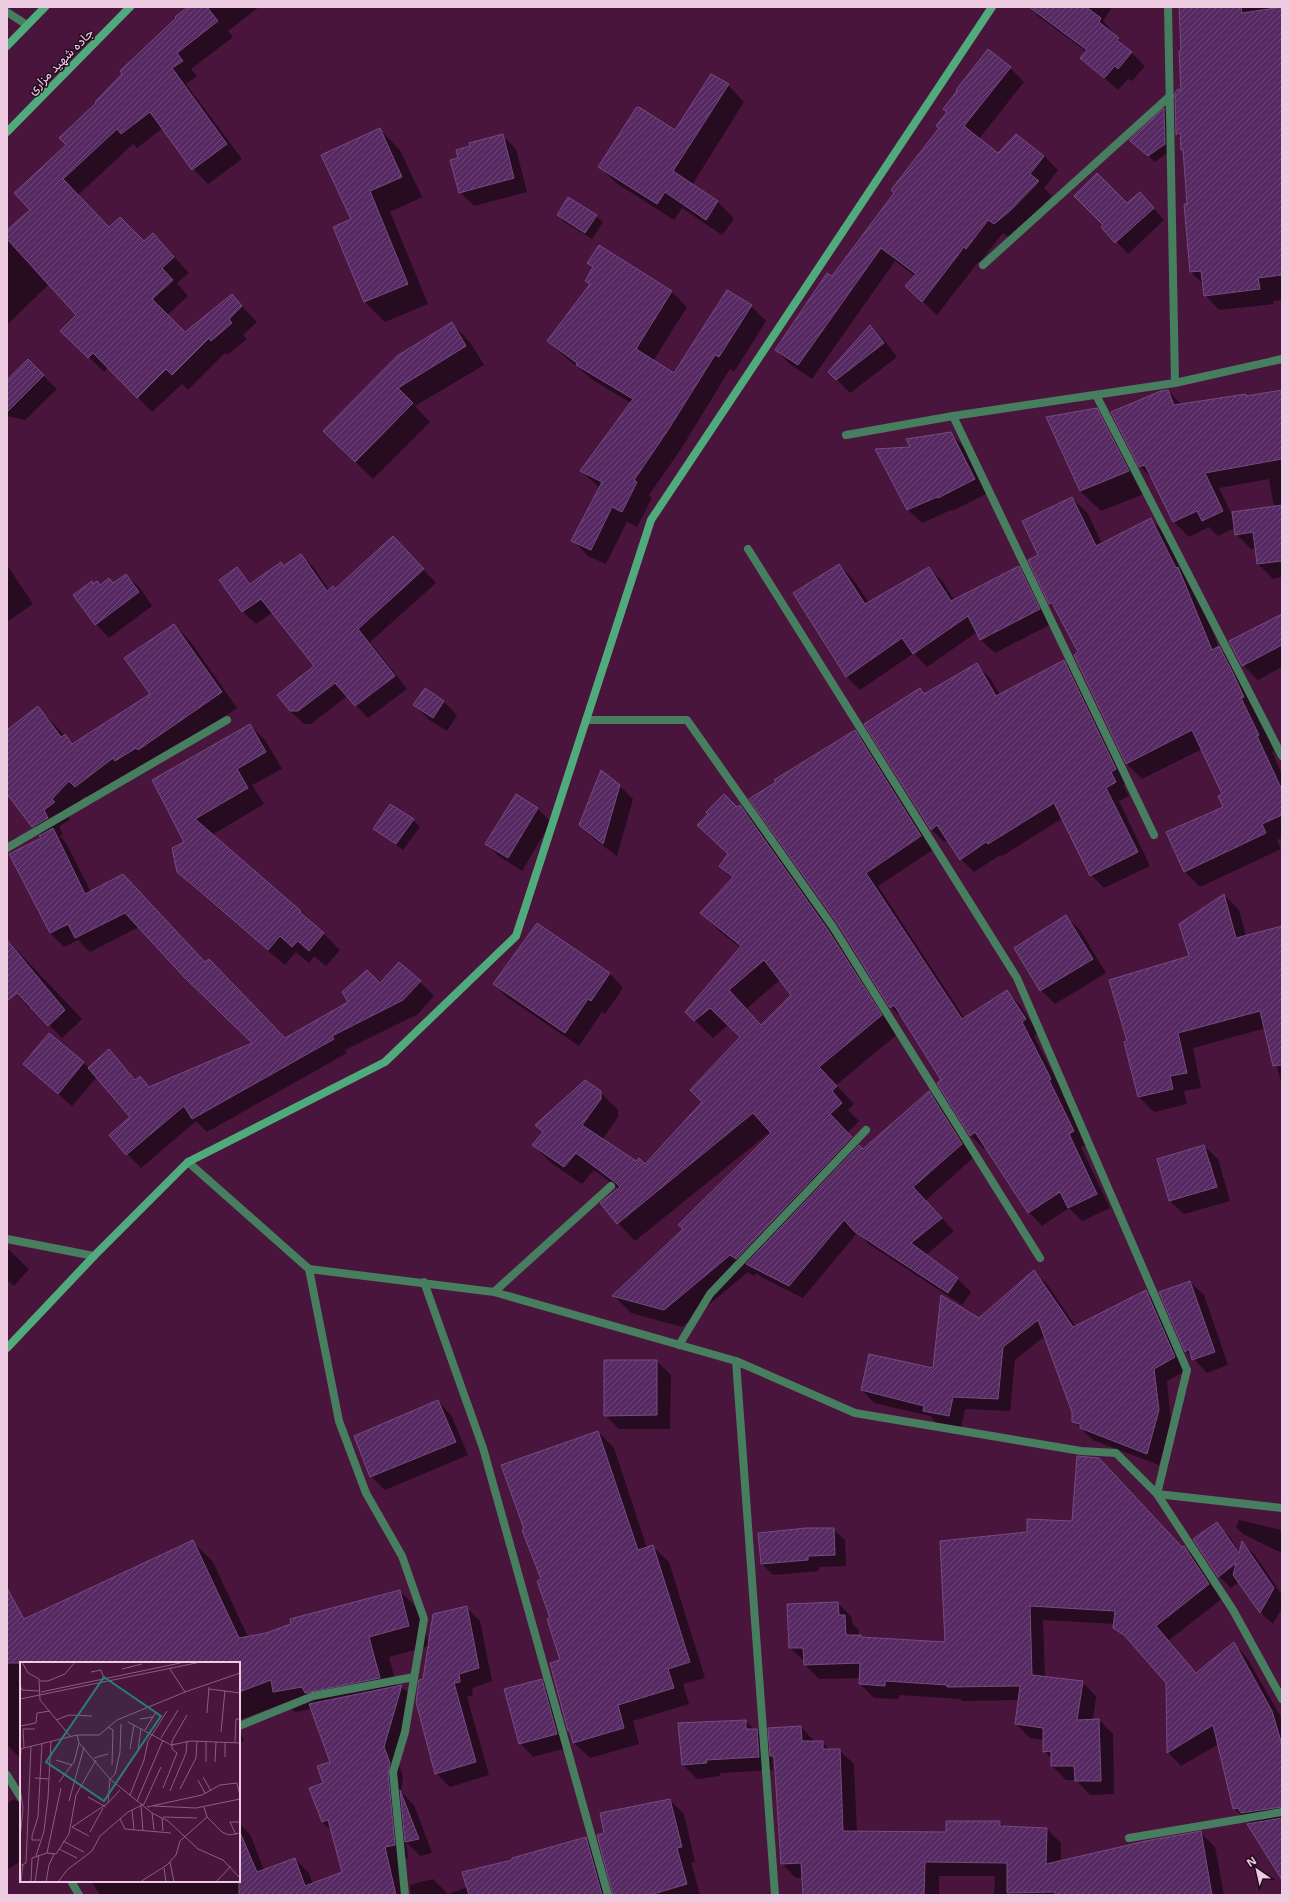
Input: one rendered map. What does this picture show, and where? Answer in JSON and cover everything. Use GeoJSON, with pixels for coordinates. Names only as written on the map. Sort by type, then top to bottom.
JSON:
{"type":"FeatureCollection","features":[{"type":"Feature","properties":{"kind":"street"},"geometry":{"type":"LineString","coordinates":[[7,46],[45,7]]}},
{"type":"Feature","properties":{"kind":"street","name":"جاده شهید مزاری"},"geometry":{"type":"LineString","coordinates":[[7,132],[130,7]]}},
{"type":"Feature","properties":{"kind":"street"},"geometry":{"type":"LineString","coordinates":[[7,1348],[94,1256],[188,1162],[385,1062],[516,936],[651,520],[992,7]]}},
{"type":"Feature","properties":{"kind":"street"},"geometry":{"type":"LineString","coordinates":[[1168,7],[1175,383]]}},
{"type":"Feature","properties":{"kind":"street"},"geometry":{"type":"LineString","coordinates":[[7,12],[27,25]]}},
{"type":"Feature","properties":{"kind":"street"},"geometry":{"type":"LineString","coordinates":[[983,265],[1170,96]]}},
{"type":"Feature","properties":{"kind":"street"},"geometry":{"type":"LineString","coordinates":[[846,434],[953,416],[1175,383],[1282,359]]}},
{"type":"Feature","properties":{"kind":"street"},"geometry":{"type":"LineString","coordinates":[[1096,395],[1282,756]]}},
{"type":"Feature","properties":{"kind":"street"},"geometry":{"type":"LineString","coordinates":[[953,416],[1154,835]]}},
{"type":"Feature","properties":{"kind":"street"},"geometry":{"type":"LineString","coordinates":[[748,549],[1018,978],[1186,1370],[1156,1494]]}},
{"type":"Feature","properties":{"kind":"street"},"geometry":{"type":"LineString","coordinates":[[7,848],[227,720]]}},
{"type":"Feature","properties":{"kind":"street"},"geometry":{"type":"LineString","coordinates":[[586,720],[687,720],[833,927],[1040,1258]]}},
{"type":"Feature","properties":{"kind":"street"},"geometry":{"type":"LineString","coordinates":[[680,1345],[710,1294],[866,1130]]}},
{"type":"Feature","properties":{"kind":"street"},"geometry":{"type":"LineString","coordinates":[[188,1162],[309,1269],[424,1282],[494,1292],[736,1361],[854,1413],[1081,1451],[1116,1453],[1156,1494],[1233,1610],[1282,1699]]}},
{"type":"Feature","properties":{"kind":"street"},"geometry":{"type":"LineString","coordinates":[[494,1292],[611,1186]]}},
{"type":"Feature","properties":{"kind":"street"},"geometry":{"type":"LineString","coordinates":[[7,1239],[94,1256]]}},
{"type":"Feature","properties":{"kind":"street"},"geometry":{"type":"LineString","coordinates":[[309,1269],[339,1421],[366,1493],[402,1556],[424,1619],[405,1732],[393,1772],[405,1895]]}},
{"type":"Feature","properties":{"kind":"street"},"geometry":{"type":"LineString","coordinates":[[424,1282],[483,1448],[608,1895]]}},
{"type":"Feature","properties":{"kind":"street"},"geometry":{"type":"LineString","coordinates":[[736,1361],[775,1895]]}},
{"type":"Feature","properties":{"kind":"street"},"geometry":{"type":"LineString","coordinates":[[1156,1494],[1282,1508]]}},
{"type":"Feature","properties":{"kind":"street"},"geometry":{"type":"LineString","coordinates":[[240,1726],[313,1696],[414,1677]]}},
{"type":"Feature","properties":{"kind":"street"},"geometry":{"type":"LineString","coordinates":[[7,1775],[20,1796]]}},
{"type":"Feature","properties":{"kind":"street"},"geometry":{"type":"LineString","coordinates":[[1129,1838],[1282,1812]]}},
{"type":"Feature","properties":{"kind":"street"},"geometry":{"type":"LineString","coordinates":[[72,1882],[79,1895]]}},
{"type":"Feature","properties":{"kind":"building"},"geometry":{"type":"Polygon","coordinates":[[[188,7],[207,7],[218,21],[177,53],[183,61],[172,68],[227,144],[192,170],[150,112],[121,134],[117,129],[63,179],[109,227],[120,217],[144,241],[153,233],[174,257],[162,268],[173,280],[152,299],[185,332],[232,294],[242,306],[229,319],[232,323],[211,341],[209,338],[172,375],[166,369],[137,398],[93,353],[88,358],[60,331],[76,315],[7,239],[7,230],[30,210],[14,193],[66,145],[59,138],[96,103],[95,102],[122,74],[120,71],[176,18],[175,17],[188,7]]]}},
{"type":"Feature","properties":{"kind":"building"},"geometry":{"type":"Polygon","coordinates":[[[1029,7],[1086,7],[1101,18],[1099,22],[1119,38],[1117,40],[1132,52],[1118,69],[1115,66],[1104,78],[1080,58],[1087,50],[1029,7]]]}},
{"type":"Feature","properties":{"kind":"building"},"geometry":{"type":"Polygon","coordinates":[[[1179,7],[1241,7],[1242,13],[1282,7],[1282,275],[1258,278],[1260,289],[1204,296],[1201,271],[1190,272],[1184,204],[1187,204],[1183,150],[1181,150],[1180,133],[1176,135],[1175,93],[1178,89],[1181,91],[1179,7]]]}},
{"type":"Feature","properties":{"kind":"building"},"geometry":{"type":"Polygon","coordinates":[[[988,49],[1011,67],[964,126],[998,153],[1016,134],[1044,156],[1030,174],[1039,181],[1011,210],[994,224],[988,220],[966,249],[964,247],[922,302],[905,286],[916,274],[881,248],[798,365],[775,350],[827,273],[832,276],[894,193],[891,190],[939,128],[936,126],[947,112],[943,109],[988,49]]]}},
{"type":"Feature","properties":{"kind":"building"},"geometry":{"type":"Polygon","coordinates":[[[711,74],[729,84],[673,171],[718,201],[706,220],[665,192],[657,204],[598,167],[636,108],[639,107],[675,130],[711,74]]]}},
{"type":"Feature","properties":{"kind":"building"},"geometry":{"type":"Polygon","coordinates":[[[1164,108],[1165,144],[1148,156],[1129,140],[1164,108]]]}},
{"type":"Feature","properties":{"kind":"building"},"geometry":{"type":"Polygon","coordinates":[[[380,128],[402,177],[370,191],[408,284],[364,302],[333,227],[351,219],[321,155],[380,128]]]}},
{"type":"Feature","properties":{"kind":"building"},"geometry":{"type":"Polygon","coordinates":[[[503,134],[514,178],[459,193],[450,160],[458,158],[456,150],[470,146],[469,143],[503,134]]]}},
{"type":"Feature","properties":{"kind":"building"},"geometry":{"type":"Polygon","coordinates":[[[1097,173],[1127,203],[1140,192],[1154,208],[1115,243],[1101,227],[1103,225],[1074,196],[1097,173]]]}},
{"type":"Feature","properties":{"kind":"building"},"geometry":{"type":"Polygon","coordinates":[[[568,197],[597,215],[585,233],[557,215],[568,197]]]}},
{"type":"Feature","properties":{"kind":"building"},"geometry":{"type":"Polygon","coordinates":[[[599,245],[672,291],[636,349],[674,373],[727,290],[752,305],[719,357],[715,355],[668,430],[634,480],[637,482],[622,512],[612,507],[591,550],[571,541],[602,482],[580,471],[633,399],[576,365],[577,363],[547,341],[590,284],[585,281],[593,267],[587,263],[599,245]]]}},
{"type":"Feature","properties":{"kind":"building"},"geometry":{"type":"Polygon","coordinates":[[[452,322],[466,346],[398,388],[413,403],[355,462],[323,431],[397,356],[452,322]]]}},
{"type":"Feature","properties":{"kind":"building"},"geometry":{"type":"Polygon","coordinates":[[[870,325],[884,343],[836,380],[828,372],[870,325]]]}},
{"type":"Feature","properties":{"kind":"building"},"geometry":{"type":"Polygon","coordinates":[[[28,359],[44,375],[7,412],[7,380],[28,359]]]}},
{"type":"Feature","properties":{"kind":"building"},"geometry":{"type":"Polygon","coordinates":[[[1168,390],[1174,405],[1282,390],[1282,459],[1205,473],[1223,511],[1202,521],[1197,511],[1173,522],[1145,465],[1139,467],[1111,412],[1161,391],[1168,390]]]}},
{"type":"Feature","properties":{"kind":"building"},"geometry":{"type":"Polygon","coordinates":[[[1097,408],[1129,471],[1080,491],[1046,417],[1097,408]]]}},
{"type":"Feature","properties":{"kind":"building"},"geometry":{"type":"Polygon","coordinates":[[[951,432],[975,479],[938,498],[937,497],[907,510],[875,449],[910,447],[906,439],[951,432]]]}},
{"type":"Feature","properties":{"kind":"building"},"geometry":{"type":"Polygon","coordinates":[[[1072,497],[1096,546],[1151,518],[1176,568],[1178,567],[1212,650],[1219,646],[1232,671],[1244,697],[1241,698],[1259,735],[1257,736],[1282,790],[1282,815],[1262,824],[1266,833],[1184,872],[1166,832],[1223,807],[1218,796],[1222,794],[1192,730],[1126,764],[1074,655],[1078,652],[1052,603],[1049,604],[1028,560],[1038,555],[1022,521],[1072,497]]]}},
{"type":"Feature","properties":{"kind":"building"},"geometry":{"type":"Polygon","coordinates":[[[1282,505],[1282,561],[1257,564],[1253,532],[1235,535],[1232,512],[1282,505]]]}},
{"type":"Feature","properties":{"kind":"building"},"geometry":{"type":"Polygon","coordinates":[[[393,536],[424,569],[358,629],[395,676],[355,706],[335,683],[298,711],[290,711],[277,695],[314,666],[261,599],[242,612],[219,580],[237,567],[250,584],[281,562],[283,566],[301,554],[327,591],[333,586],[335,589],[393,536]]]}},
{"type":"Feature","properties":{"kind":"building"},"geometry":{"type":"Polygon","coordinates":[[[839,564],[865,604],[929,567],[951,601],[1019,566],[1040,609],[980,640],[968,616],[913,654],[902,638],[846,677],[793,593],[839,564]]]}},
{"type":"Feature","properties":{"kind":"building"},"geometry":{"type":"Polygon","coordinates":[[[126,574],[139,592],[95,625],[73,595],[92,581],[93,584],[97,581],[100,585],[109,578],[113,583],[126,574]]]}},
{"type":"Feature","properties":{"kind":"building"},"geometry":{"type":"Polygon","coordinates":[[[1282,614],[1282,645],[1242,666],[1229,641],[1282,614]]]}},
{"type":"Feature","properties":{"kind":"building"},"geometry":{"type":"Polygon","coordinates":[[[174,624],[222,692],[138,750],[136,748],[115,761],[113,758],[75,787],[69,781],[52,799],[55,802],[44,810],[48,818],[32,827],[7,794],[7,730],[38,706],[61,737],[65,734],[72,744],[150,694],[124,658],[174,624]]]}},
{"type":"Feature","properties":{"kind":"building"},"geometry":{"type":"Polygon","coordinates":[[[1064,660],[1116,769],[1111,772],[1116,782],[1106,788],[1138,852],[1090,876],[1054,803],[988,844],[986,842],[960,860],[937,825],[931,830],[864,724],[920,688],[924,694],[977,663],[996,696],[1064,660]]]}},
{"type":"Feature","properties":{"kind":"building"},"geometry":{"type":"Polygon","coordinates":[[[425,688],[444,701],[433,718],[413,705],[425,688]]]}},
{"type":"Feature","properties":{"kind":"building"},"geometry":{"type":"Polygon","coordinates":[[[250,724],[266,752],[237,769],[248,788],[195,819],[301,911],[300,912],[324,933],[309,951],[298,941],[292,947],[280,936],[268,950],[177,872],[172,848],[184,842],[152,780],[250,724]]]}},
{"type":"Feature","properties":{"kind":"building"},"geometry":{"type":"Polygon","coordinates":[[[855,730],[921,836],[866,873],[962,1019],[1007,990],[1026,1019],[1022,1022],[1051,1079],[1049,1080],[1074,1131],[1069,1134],[1097,1194],[1068,1208],[1060,1192],[1028,1213],[975,1132],[970,1136],[937,1083],[941,1080],[894,1005],[890,1008],[838,924],[749,799],[776,782],[774,780],[855,730]]]}},
{"type":"Feature","properties":{"kind":"building"},"geometry":{"type":"Polygon","coordinates":[[[601,770],[620,785],[603,844],[579,825],[601,770]]]}},
{"type":"Feature","properties":{"kind":"building"},"geometry":{"type":"Polygon","coordinates":[[[516,794],[538,808],[508,858],[485,844],[516,794]]]}},
{"type":"Feature","properties":{"kind":"building"},"geometry":{"type":"Polygon","coordinates":[[[724,794],[737,807],[740,805],[828,930],[882,1015],[819,1067],[837,1086],[832,1091],[842,1103],[830,1114],[852,1137],[736,1259],[730,1255],[664,1310],[612,1296],[683,1229],[678,1225],[771,1133],[753,1113],[617,1224],[600,1203],[620,1187],[615,1182],[576,1153],[564,1167],[532,1145],[543,1132],[535,1125],[585,1080],[601,1091],[601,1099],[582,1125],[636,1161],[639,1158],[645,1164],[702,1102],[690,1090],[740,1037],[710,1008],[694,1021],[685,1012],[741,946],[700,913],[733,877],[719,866],[728,854],[697,825],[708,814],[706,812],[724,794]],[[764,960],[729,990],[761,1025],[791,995],[764,960]]]}},
{"type":"Feature","properties":{"kind":"building"},"geometry":{"type":"Polygon","coordinates":[[[390,804],[414,819],[396,844],[373,829],[390,804]]]}},
{"type":"Feature","properties":{"kind":"building"},"geometry":{"type":"Polygon","coordinates":[[[53,828],[85,894],[123,874],[205,962],[209,959],[285,1038],[348,1002],[342,992],[367,970],[380,983],[399,962],[421,981],[403,1000],[332,1036],[334,1039],[192,1119],[184,1106],[126,1155],[109,1135],[130,1117],[88,1068],[109,1049],[135,1080],[140,1076],[149,1087],[252,1043],[184,977],[125,913],[75,938],[68,924],[50,933],[9,854],[41,838],[39,836],[53,828]]]}},
{"type":"Feature","properties":{"kind":"building"},"geometry":{"type":"Polygon","coordinates":[[[1224,894],[1236,938],[1282,926],[1282,1065],[1273,1066],[1260,1011],[1178,1033],[1187,1073],[1170,1076],[1173,1089],[1138,1097],[1124,1042],[1127,1041],[1109,980],[1189,956],[1179,924],[1224,894]]]}},
{"type":"Feature","properties":{"kind":"building"},"geometry":{"type":"Polygon","coordinates":[[[1066,915],[1093,959],[1040,991],[1014,948],[1066,915]]]}},
{"type":"Feature","properties":{"kind":"building"},"geometry":{"type":"Polygon","coordinates":[[[537,923],[610,973],[591,1001],[588,999],[565,1033],[493,984],[537,923]]]}},
{"type":"Feature","properties":{"kind":"building"},"geometry":{"type":"Polygon","coordinates":[[[7,940],[65,1010],[48,1026],[17,993],[7,1001],[7,940]]]}},
{"type":"Feature","properties":{"kind":"building"},"geometry":{"type":"Polygon","coordinates":[[[49,1033],[84,1062],[58,1094],[23,1064],[49,1033]]]}},
{"type":"Feature","properties":{"kind":"building"},"geometry":{"type":"Polygon","coordinates":[[[929,1091],[962,1144],[913,1187],[942,1218],[911,1243],[958,1278],[948,1293],[855,1232],[844,1220],[789,1286],[746,1264],[859,1145],[863,1149],[929,1091]]]}},
{"type":"Feature","properties":{"kind":"building"},"geometry":{"type":"Polygon","coordinates":[[[1204,1145],[1217,1187],[1169,1201],[1157,1159],[1204,1145]]]}},
{"type":"Feature","properties":{"kind":"building"},"geometry":{"type":"Polygon","coordinates":[[[1034,1270],[1073,1327],[1146,1290],[1175,1357],[1154,1369],[1159,1410],[1147,1454],[1080,1428],[1080,1424],[1072,1422],[1072,1412],[1038,1320],[1003,1347],[998,1399],[953,1397],[949,1416],[923,1411],[924,1406],[861,1390],[869,1354],[933,1368],[941,1295],[979,1318],[1034,1270]]]}},
{"type":"Feature","properties":{"kind":"building"},"geometry":{"type":"Polygon","coordinates":[[[1190,1281],[1215,1352],[1192,1360],[1189,1349],[1185,1352],[1159,1292],[1190,1281]]]}},
{"type":"Feature","properties":{"kind":"building"},"geometry":{"type":"Polygon","coordinates":[[[604,1360],[657,1360],[657,1415],[604,1416],[604,1360]]]}},
{"type":"Feature","properties":{"kind":"building"},"geometry":{"type":"Polygon","coordinates":[[[438,1400],[456,1442],[370,1477],[354,1436],[438,1400]]]}},
{"type":"Feature","properties":{"kind":"building"},"geometry":{"type":"Polygon","coordinates":[[[598,1431],[638,1550],[653,1545],[690,1662],[668,1669],[674,1688],[618,1705],[624,1728],[573,1743],[570,1731],[568,1731],[550,1663],[560,1660],[547,1619],[550,1618],[537,1581],[541,1579],[522,1530],[524,1529],[501,1465],[598,1431]]]}},
{"type":"Feature","properties":{"kind":"building"},"geometry":{"type":"Polygon","coordinates":[[[1077,1456],[1099,1458],[1182,1547],[1184,1546],[1209,1584],[1156,1626],[1196,1673],[1234,1642],[1272,1711],[1282,1745],[1282,1807],[1241,1813],[1238,1808],[1233,1809],[1213,1725],[1167,1753],[1166,1683],[1124,1635],[1113,1628],[1115,1611],[1030,1606],[1032,1675],[1083,1681],[1077,1720],[1099,1719],[1101,1781],[1075,1781],[1074,1766],[1051,1766],[1051,1751],[1043,1752],[1043,1728],[1015,1724],[1020,1686],[947,1687],[947,1685],[885,1681],[885,1686],[859,1684],[860,1663],[804,1665],[803,1648],[789,1648],[787,1604],[838,1602],[839,1615],[845,1615],[846,1635],[945,1642],[940,1541],[1027,1532],[1027,1519],[1072,1521],[1077,1456]]]}},
{"type":"Feature","properties":{"kind":"building"},"geometry":{"type":"Polygon","coordinates":[[[1217,1522],[1239,1553],[1242,1541],[1274,1588],[1260,1613],[1233,1575],[1236,1563],[1218,1577],[1193,1539],[1217,1522]]]}},
{"type":"Feature","properties":{"kind":"building"},"geometry":{"type":"Polygon","coordinates":[[[806,1528],[834,1528],[835,1555],[808,1556],[808,1560],[761,1564],[758,1533],[806,1528]]]}},
{"type":"Feature","properties":{"kind":"building"},"geometry":{"type":"Polygon","coordinates":[[[193,1540],[239,1638],[266,1633],[291,1624],[290,1619],[400,1590],[409,1626],[369,1637],[380,1678],[305,1693],[302,1687],[273,1692],[271,1680],[240,1692],[240,1662],[7,1663],[7,1588],[24,1619],[193,1540]]]}},
{"type":"Feature","properties":{"kind":"building"},"geometry":{"type":"Polygon","coordinates":[[[467,1606],[479,1668],[459,1674],[460,1682],[454,1683],[476,1762],[435,1774],[416,1702],[419,1680],[423,1679],[433,1614],[467,1606]]]}},
{"type":"Feature","properties":{"kind":"building"},"geometry":{"type":"Polygon","coordinates":[[[542,1679],[557,1734],[519,1744],[504,1689],[542,1679]]]}},
{"type":"Feature","properties":{"kind":"building"},"geometry":{"type":"Polygon","coordinates":[[[402,1685],[384,1747],[390,1763],[388,1773],[395,1845],[385,1847],[396,1895],[239,1895],[240,1832],[257,1872],[295,1858],[305,1886],[342,1872],[328,1820],[322,1822],[309,1788],[323,1783],[317,1766],[330,1762],[309,1704],[402,1685]]]}},
{"type":"Feature","properties":{"kind":"building"},"geometry":{"type":"Polygon","coordinates":[[[746,1720],[746,1729],[757,1729],[759,1757],[706,1760],[707,1763],[682,1765],[678,1723],[746,1720]]]}},
{"type":"Feature","properties":{"kind":"building"},"geometry":{"type":"Polygon","coordinates":[[[801,1726],[802,1741],[823,1741],[823,1749],[840,1749],[843,1831],[946,1832],[946,1821],[1000,1821],[1000,1826],[1047,1828],[1046,1864],[1146,1841],[1201,1831],[1212,1895],[1055,1895],[1055,1892],[1007,1893],[1007,1863],[925,1862],[924,1895],[803,1895],[801,1863],[781,1864],[774,1756],[770,1756],[768,1728],[801,1726]]]}},
{"type":"Feature","properties":{"kind":"building"},"geometry":{"type":"Polygon","coordinates":[[[400,1790],[419,1839],[405,1842],[400,1790]]]}},
{"type":"Feature","properties":{"kind":"building"},"geometry":{"type":"Polygon","coordinates":[[[670,1799],[682,1847],[677,1848],[687,1884],[650,1895],[613,1895],[597,1835],[604,1833],[600,1813],[670,1799]]]}},
{"type":"Feature","properties":{"kind":"building"},"geometry":{"type":"Polygon","coordinates":[[[1282,1818],[1282,1880],[1247,1824],[1282,1818]]]}},
{"type":"Feature","properties":{"kind":"building"},"geometry":{"type":"Polygon","coordinates":[[[586,1837],[602,1895],[469,1895],[462,1872],[512,1860],[512,1858],[586,1837]]]}}]}
